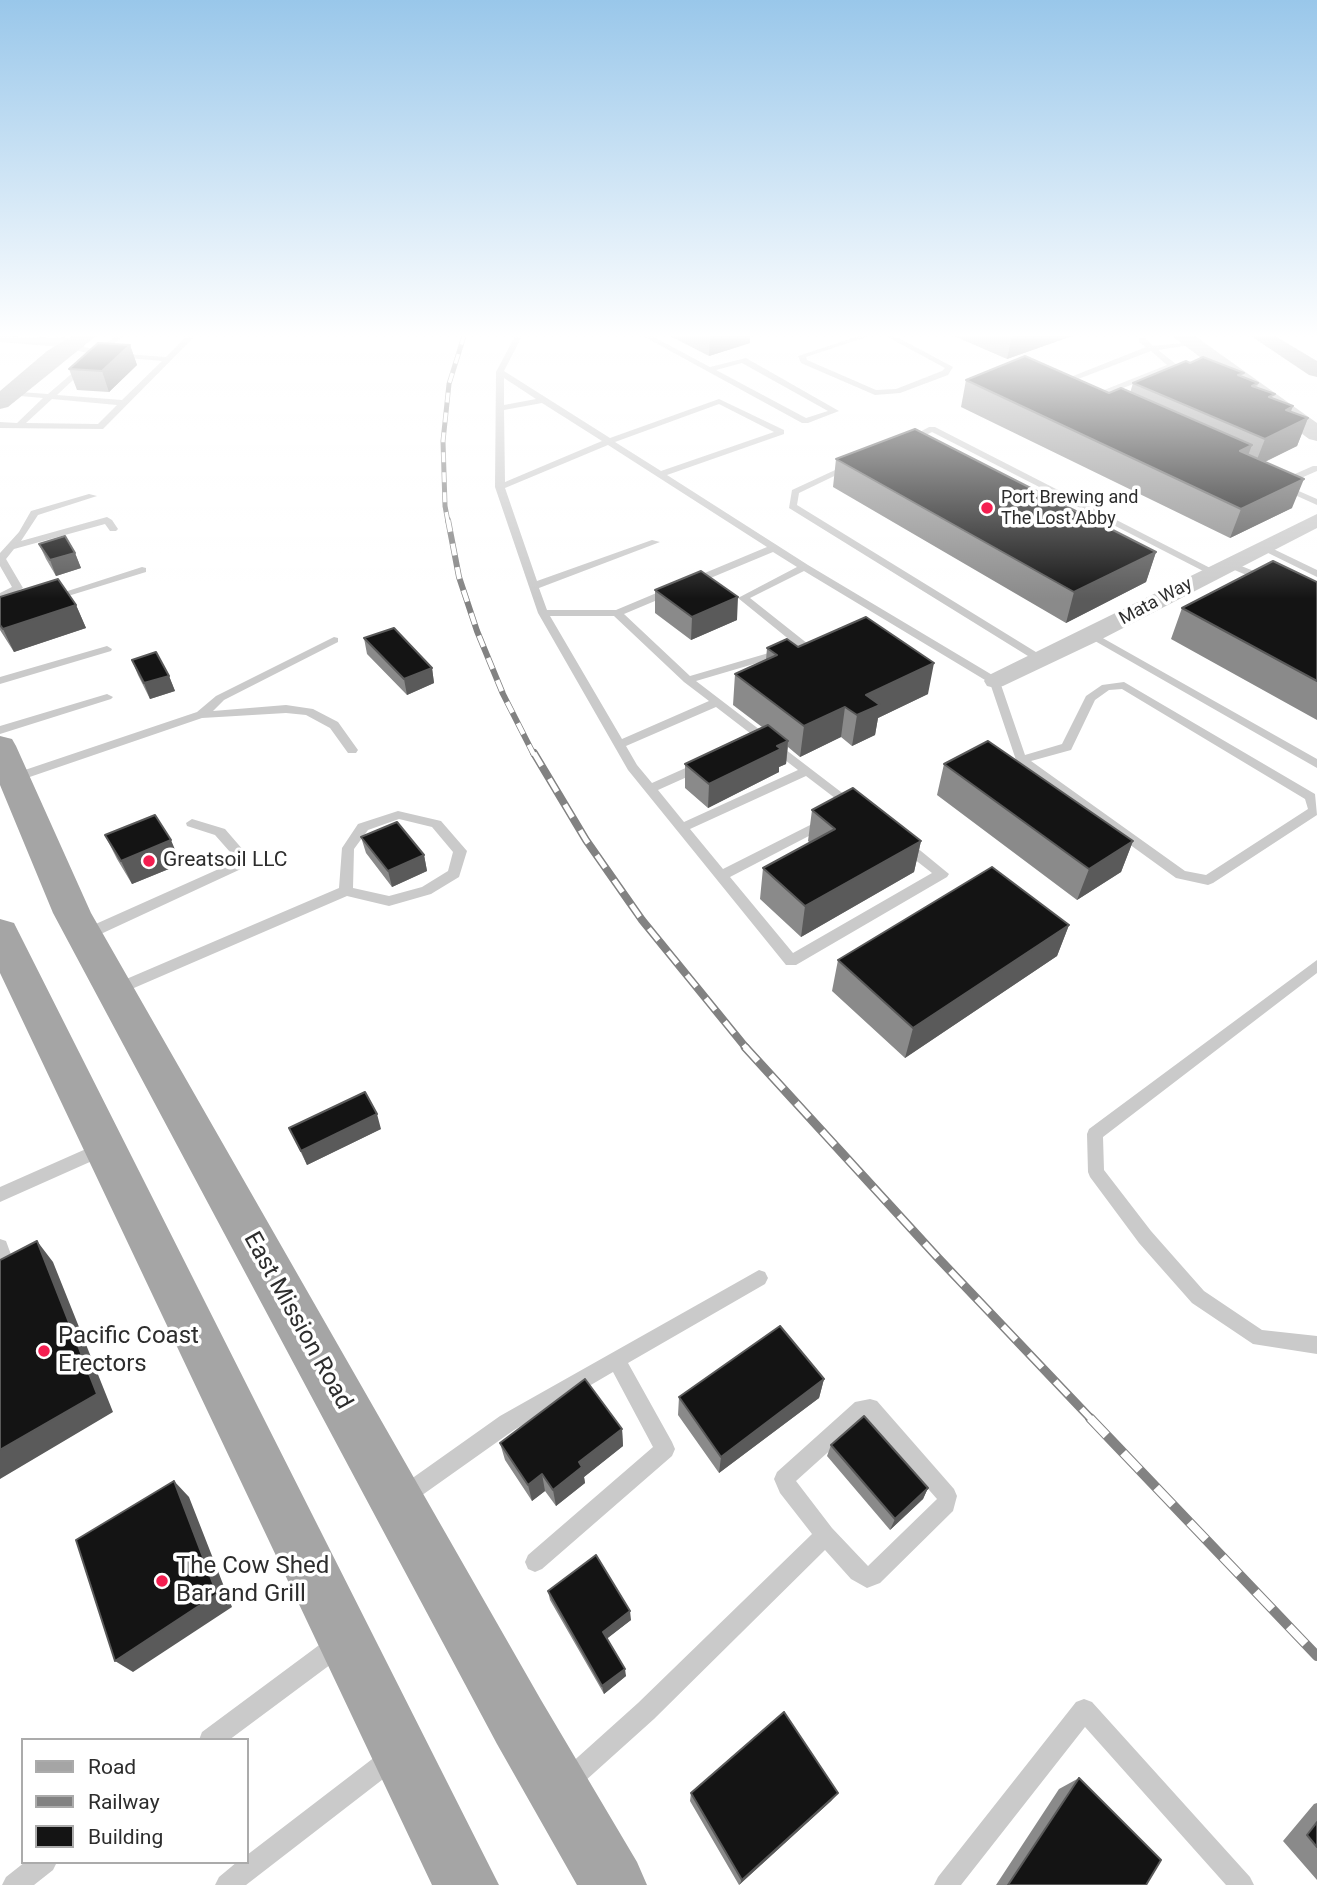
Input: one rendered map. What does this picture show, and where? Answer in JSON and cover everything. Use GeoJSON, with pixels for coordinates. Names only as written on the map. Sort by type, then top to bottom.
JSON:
{"type":"FeatureCollection","features":[{"type":"Feature","properties":{"kind":"main road","name":"East Mission Road"},"geometry":{"type":"LineString","coordinates":[[0,746],[67,901],[85,935],[397,1501],[614,1885]]}},
{"type":"Feature","properties":{"kind":"main road"},"geometry":{"type":"LineString","coordinates":[[0,933],[466,1885]]}},
{"type":"Feature","properties":{"kind":"street","name":"Mata Way"},"geometry":{"type":"LineString","coordinates":[[995,681],[1092,635],[1317,520]]}},
{"type":"Feature","properties":{"kind":"lane"},"geometry":{"type":"LineString","coordinates":[[0,425],[100,427],[103,424]]}},
{"type":"Feature","properties":{"kind":"lane"},"geometry":{"type":"LineString","coordinates":[[500,424],[500,487],[543,612],[632,768],[792,961],[942,874],[898,840]]}},
{"type":"Feature","properties":{"kind":"lane"},"geometry":{"type":"LineString","coordinates":[[580,424],[804,568],[995,681],[1021,760],[1181,876],[1208,880],[1315,810],[1311,797],[1124,685],[1106,687],[1090,698],[1067,747],[1021,760]]}},
{"type":"Feature","properties":{"kind":"lane"},"geometry":{"type":"LineString","coordinates":[[500,487],[657,424]]}},
{"type":"Feature","properties":{"kind":"lane"},"geometry":{"type":"LineString","coordinates":[[660,475],[781,432],[765,424]]}},
{"type":"Feature","properties":{"kind":"lane"},"geometry":{"type":"LineString","coordinates":[[895,447],[932,429],[1221,568],[1275,584]]}},
{"type":"Feature","properties":{"kind":"lane"},"geometry":{"type":"LineString","coordinates":[[858,464],[795,492],[792,506],[1040,659]]}},
{"type":"Feature","properties":{"kind":"lane"},"geometry":{"type":"LineString","coordinates":[[1278,485],[1316,468]]}},
{"type":"Feature","properties":{"kind":"lane"},"geometry":{"type":"LineString","coordinates":[[1265,479],[1317,502]]}},
{"type":"Feature","properties":{"kind":"lane"},"geometry":{"type":"LineString","coordinates":[[0,597],[18,588],[1,557],[23,533],[34,513],[92,496]]}},
{"type":"Feature","properties":{"kind":"lane"},"geometry":{"type":"LineString","coordinates":[[10,547],[107,520],[113,529]]}},
{"type":"Feature","properties":{"kind":"lane"},"geometry":{"type":"LineString","coordinates":[[534,586],[655,542]]}},
{"type":"Feature","properties":{"kind":"lane"},"geometry":{"type":"LineString","coordinates":[[1264,547],[1317,577],[1307,586]]}},
{"type":"Feature","properties":{"kind":"lane"},"geometry":{"type":"LineString","coordinates":[[543,612],[617,613],[774,548]]}},
{"type":"Feature","properties":{"kind":"lane"},"geometry":{"type":"LineString","coordinates":[[688,680],[804,646],[743,598],[804,568]]}},
{"type":"Feature","properties":{"kind":"lane"},"geometry":{"type":"LineString","coordinates":[[39,602],[142,570]]}},
{"type":"Feature","properties":{"kind":"lane"},"geometry":{"type":"LineString","coordinates":[[617,613],[757,741],[807,771],[860,811],[722,876]]}},
{"type":"Feature","properties":{"kind":"lane"},"geometry":{"type":"LineString","coordinates":[[1092,635],[1317,764]]}},
{"type":"Feature","properties":{"kind":"lane"},"geometry":{"type":"LineString","coordinates":[[201,715],[220,698],[334,640]]}},
{"type":"Feature","properties":{"kind":"lane"},"geometry":{"type":"LineString","coordinates":[[0,681],[107,649]]}},
{"type":"Feature","properties":{"kind":"lane"},"geometry":{"type":"LineString","coordinates":[[0,730],[107,697]]}},
{"type":"Feature","properties":{"kind":"lane"},"geometry":{"type":"LineString","coordinates":[[619,745],[717,702]]}},
{"type":"Feature","properties":{"kind":"lane"},"geometry":{"type":"LineString","coordinates":[[14,778],[201,715],[286,709],[309,712],[334,725],[352,750]]}},
{"type":"Feature","properties":{"kind":"lane"},"geometry":{"type":"LineString","coordinates":[[650,789],[713,761]]}},
{"type":"Feature","properties":{"kind":"lane"},"geometry":{"type":"LineString","coordinates":[[682,828],[807,771]]}},
{"type":"Feature","properties":{"kind":"lane"},"geometry":{"type":"LineString","coordinates":[[115,990],[346,891],[389,901],[426,891],[454,874],[460,851],[436,824],[398,815],[363,827],[348,848],[346,891]]}},
{"type":"Feature","properties":{"kind":"lane"},"geometry":{"type":"LineString","coordinates":[[85,935],[236,866],[237,851],[220,832],[192,822]]}},
{"type":"Feature","properties":{"kind":"lane"},"geometry":{"type":"LineString","coordinates":[[1317,965],[1095,1134],[1096,1172],[1145,1237],[1198,1297],[1259,1338],[1317,1345]]}},
{"type":"Feature","properties":{"kind":"lane"},"geometry":{"type":"LineString","coordinates":[[0,1195],[104,1148]]}},
{"type":"Feature","properties":{"kind":"lane"},"geometry":{"type":"LineString","coordinates":[[0,1247],[8,1271]]}},
{"type":"Feature","properties":{"kind":"lane"},"geometry":{"type":"LineString","coordinates":[[397,1501],[507,1423],[759,1278]]}},
{"type":"Feature","properties":{"kind":"lane"},"geometry":{"type":"LineString","coordinates":[[535,1562],[665,1448],[616,1360]]}},
{"type":"Feature","properties":{"kind":"lane"},"geometry":{"type":"LineString","coordinates":[[870,1408],[947,1496],[948,1501],[873,1576],[862,1576],[825,1535],[784,1479],[862,1409],[870,1408]]}},
{"type":"Feature","properties":{"kind":"lane"},"geometry":{"type":"LineString","coordinates":[[558,1790],[646,1711],[825,1535]]}},
{"type":"Feature","properties":{"kind":"lane"},"geometry":{"type":"LineString","coordinates":[[213,1738],[345,1640]]}},
{"type":"Feature","properties":{"kind":"lane"},"geometry":{"type":"LineString","coordinates":[[946,1885],[1084,1710],[1242,1885]]}},
{"type":"Feature","properties":{"kind":"lane"},"geometry":{"type":"LineString","coordinates":[[227,1885],[400,1752]]}},
{"type":"Feature","properties":{"kind":"lane"},"geometry":{"type":"LineString","coordinates":[[14,1885],[41,1864]]}},
{"type":"Feature","properties":{"kind":"building"},"geometry":{"type":"Polygon","coordinates":[[[1060,424],[1204,424],[1252,445],[1240,451],[1304,479],[1241,509],[1060,424]]]}},
{"type":"Feature","properties":{"kind":"building"},"geometry":{"type":"Polygon","coordinates":[[[1230,424],[1296,424],[1265,439],[1230,424]]]}},
{"type":"Feature","properties":{"kind":"building"},"geometry":{"type":"Polygon","coordinates":[[[915,429],[1156,552],[1074,592],[836,459],[915,429]]]}},
{"type":"Feature","properties":{"kind":"building"},"geometry":{"type":"Polygon","coordinates":[[[65,536],[75,553],[50,560],[39,544],[65,536]]]}},
{"type":"Feature","properties":{"kind":"building"},"geometry":{"type":"Polygon","coordinates":[[[1273,561],[1317,582],[1317,681],[1182,608],[1273,561]]]}},
{"type":"Feature","properties":{"kind":"building"},"geometry":{"type":"Polygon","coordinates":[[[701,571],[738,597],[692,617],[655,590],[701,571]]]}},
{"type":"Feature","properties":{"kind":"building"},"geometry":{"type":"Polygon","coordinates":[[[58,579],[76,605],[3,629],[0,625],[0,597],[58,579]]]}},
{"type":"Feature","properties":{"kind":"building"},"geometry":{"type":"Polygon","coordinates":[[[866,617],[934,663],[866,695],[880,705],[857,715],[845,707],[804,726],[735,674],[777,655],[767,648],[787,639],[798,647],[866,617]]]}},
{"type":"Feature","properties":{"kind":"building"},"geometry":{"type":"Polygon","coordinates":[[[394,628],[432,668],[404,679],[364,638],[394,628]]]}},
{"type":"Feature","properties":{"kind":"building"},"geometry":{"type":"Polygon","coordinates":[[[156,652],[169,676],[144,683],[132,660],[156,652]]]}},
{"type":"Feature","properties":{"kind":"building"},"geometry":{"type":"Polygon","coordinates":[[[768,725],[788,741],[777,746],[781,749],[709,784],[685,764],[768,725]]]}},
{"type":"Feature","properties":{"kind":"building"},"geometry":{"type":"Polygon","coordinates":[[[988,741],[1133,841],[1089,869],[944,764],[988,741]]]}},
{"type":"Feature","properties":{"kind":"building"},"geometry":{"type":"Polygon","coordinates":[[[853,788],[921,841],[805,906],[763,868],[835,829],[812,810],[853,788]]]}},
{"type":"Feature","properties":{"kind":"building"},"geometry":{"type":"Polygon","coordinates":[[[155,815],[171,840],[121,861],[105,835],[155,815]]]}},
{"type":"Feature","properties":{"kind":"building"},"geometry":{"type":"Polygon","coordinates":[[[397,822],[424,855],[388,871],[361,837],[397,822]]]}},
{"type":"Feature","properties":{"kind":"building"},"geometry":{"type":"Polygon","coordinates":[[[992,867],[1069,925],[913,1028],[838,960],[992,867]]]}},
{"type":"Feature","properties":{"kind":"building"},"geometry":{"type":"Polygon","coordinates":[[[365,1092],[377,1114],[301,1151],[289,1128],[365,1092]]]}},
{"type":"Feature","properties":{"kind":"building","name":"Pacific Coast Erectors"},"geometry":{"type":"Polygon","coordinates":[[[37,1241],[97,1394],[0,1450],[0,1260],[37,1241]]]}},
{"type":"Feature","properties":{"kind":"building"},"geometry":{"type":"Polygon","coordinates":[[[780,1326],[824,1379],[721,1457],[679,1397],[780,1326]]]}},
{"type":"Feature","properties":{"kind":"building"},"geometry":{"type":"Polygon","coordinates":[[[585,1379],[622,1429],[579,1462],[582,1467],[553,1490],[542,1474],[528,1485],[500,1443],[585,1379]]]}},
{"type":"Feature","properties":{"kind":"building"},"geometry":{"type":"Polygon","coordinates":[[[864,1416],[928,1488],[895,1519],[831,1445],[864,1416]]]}},
{"type":"Feature","properties":{"kind":"building","name":"The Cow Shed Bar and Grill"},"geometry":{"type":"Polygon","coordinates":[[[174,1481],[217,1594],[115,1661],[76,1540],[174,1481]]]}},
{"type":"Feature","properties":{"kind":"building"},"geometry":{"type":"Polygon","coordinates":[[[596,1555],[630,1611],[603,1632],[625,1669],[602,1686],[548,1591],[596,1555]]]}},
{"type":"Feature","properties":{"kind":"building"},"geometry":{"type":"Polygon","coordinates":[[[784,1712],[838,1793],[742,1880],[691,1793],[784,1712]]]}},
{"type":"Feature","properties":{"kind":"building"},"geometry":{"type":"Polygon","coordinates":[[[1079,1778],[1161,1860],[1146,1885],[1008,1885],[1079,1778]]]}},
{"type":"Feature","properties":{"kind":"building"},"geometry":{"type":"Polygon","coordinates":[[[1317,1822],[1317,1847],[1307,1835],[1317,1822]]]}},
{"type":"Feature","properties":{"kind":"railway"},"geometry":{"type":"LineString","coordinates":[[445,424],[445,506],[448,522]]}},
{"type":"Feature","properties":{"kind":"railway"},"geometry":{"type":"LineString","coordinates":[[448,520],[459,577],[477,631],[503,694],[534,755]]}},
{"type":"Feature","properties":{"kind":"railway"},"geometry":{"type":"LineString","coordinates":[[534,753],[586,840],[642,920],[747,1049]]}},
{"type":"Feature","properties":{"kind":"railway"},"geometry":{"type":"LineString","coordinates":[[745,1047],[939,1259],[1092,1420]]}},
{"type":"Feature","properties":{"kind":"railway"},"geometry":{"type":"LineString","coordinates":[[1090,1418],[1317,1656]]}},
{"type":"Feature","properties":{"kind":"place","name":"Port Brewing and The Lost Abby"},"geometry":{"type":"Point","coordinates":[987,508]}},
{"type":"Feature","properties":{"kind":"place","name":"Greatsoil LLC"},"geometry":{"type":"Point","coordinates":[149,861]}},
{"type":"Feature","properties":{"kind":"place","name":"Pacific Coast Erectors"},"geometry":{"type":"Point","coordinates":[44,1351]}},
{"type":"Feature","properties":{"kind":"place","name":"The Cow Shed Bar and Grill"},"geometry":{"type":"Point","coordinates":[162,1581]}}]}
